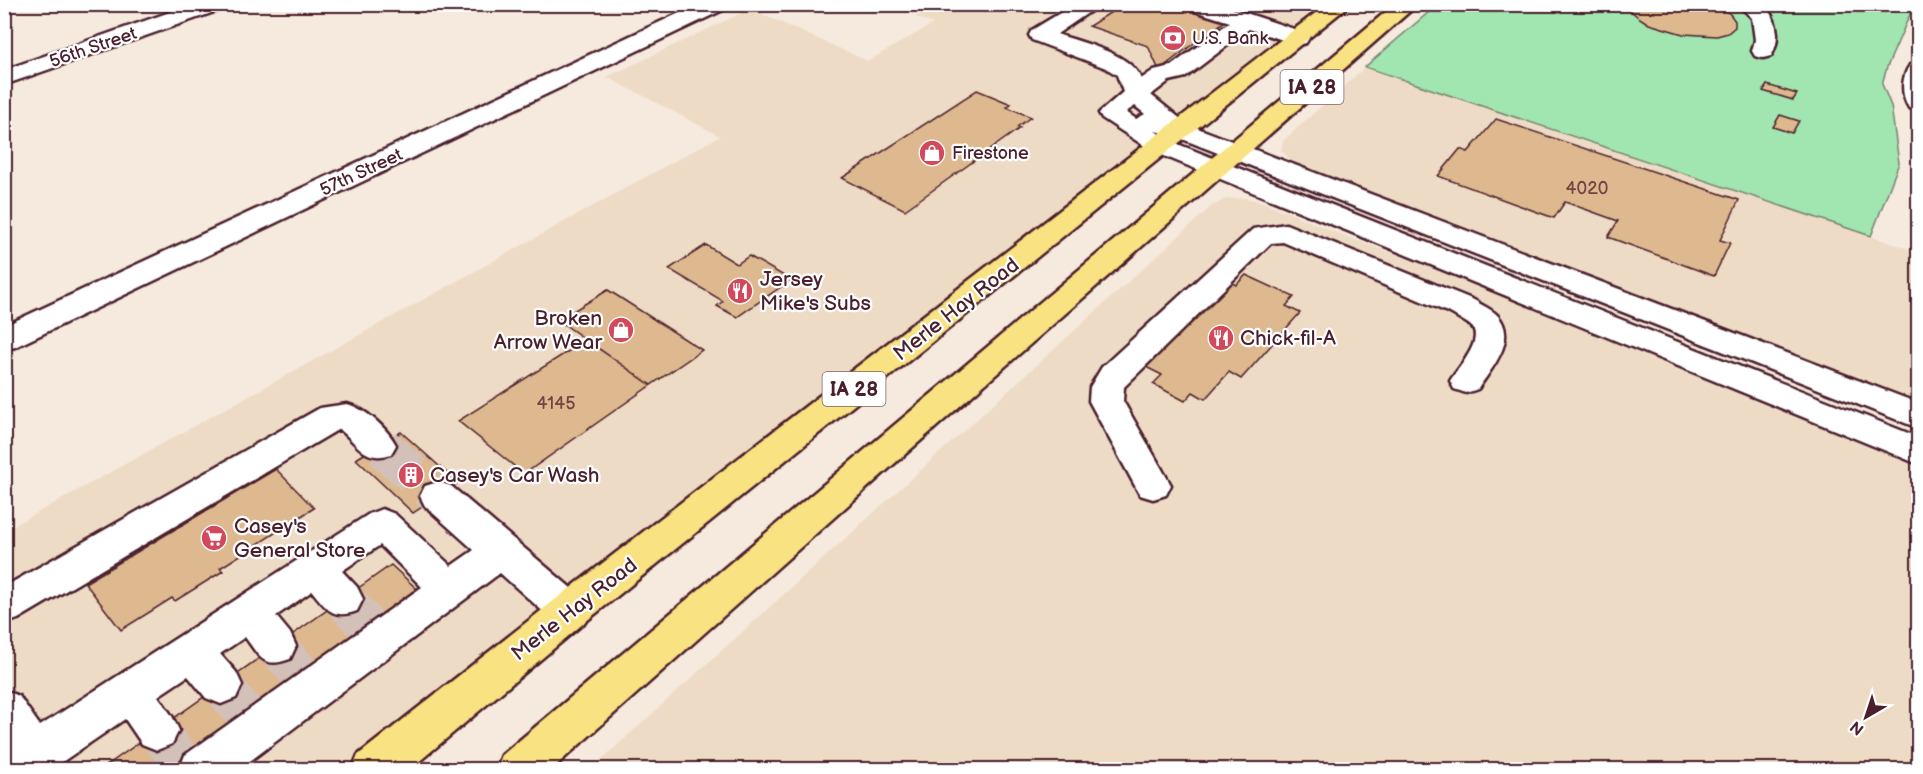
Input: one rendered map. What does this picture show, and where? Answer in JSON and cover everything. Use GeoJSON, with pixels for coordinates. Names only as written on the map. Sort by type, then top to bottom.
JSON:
{"type":"FeatureCollection","features":[{"type":"Feature","properties":{"kind":"main road","name":"Merle Hay Road"},"geometry":{"type":"LineString","coordinates":[[374,770],[570,611],[1341,4]]}},
{"type":"Feature","properties":{"kind":"main road","name":"IA 28"},"geometry":{"type":"LineString","coordinates":[[518,770],[1408,4]]}},
{"type":"Feature","properties":{"kind":"street","name":"56th Street"},"geometry":{"type":"LineString","coordinates":[[4,78],[215,4]]}},
{"type":"Feature","properties":{"kind":"street","name":"57th Street"},"geometry":{"type":"LineString","coordinates":[[4,339],[717,4]]}},
{"type":"Feature","properties":{"kind":"street"},"geometry":{"type":"LineString","coordinates":[[1091,4],[1040,35],[1120,67],[1127,72],[1136,94],[1171,138]]}},
{"type":"Feature","properties":{"kind":"street"},"geometry":{"type":"LineString","coordinates":[[1196,4],[1298,39]]}},
{"type":"Feature","properties":{"kind":"street"},"geometry":{"type":"LineString","coordinates":[[1748,4],[1763,16],[1766,40],[1763,51]]}},
{"type":"Feature","properties":{"kind":"street"},"geometry":{"type":"LineString","coordinates":[[1246,21],[1178,72],[1162,75],[1111,113],[1918,451]]}},
{"type":"Feature","properties":{"kind":"street"},"geometry":{"type":"LineString","coordinates":[[1918,70],[1914,87],[1918,103]]}},
{"type":"Feature","properties":{"kind":"street"},"geometry":{"type":"LineString","coordinates":[[1226,160],[1918,416]]}},
{"type":"Feature","properties":{"kind":"street"},"geometry":{"type":"LineString","coordinates":[[1153,485],[1106,401],[1107,387],[1114,375],[1263,235],[1286,233],[1463,307],[1486,322],[1491,337],[1486,351],[1466,381]]}},
{"type":"Feature","properties":{"kind":"street"},"geometry":{"type":"LineString","coordinates":[[4,607],[332,417],[347,416],[379,445]]}},
{"type":"Feature","properties":{"kind":"street"},"geometry":{"type":"LineString","coordinates":[[438,496],[570,611]]}},
{"type":"Feature","properties":{"kind":"street"},"geometry":{"type":"LineString","coordinates":[[4,710],[39,762],[130,691],[382,524],[449,588]]}},
{"type":"Feature","properties":{"kind":"street"},"geometry":{"type":"LineString","coordinates":[[130,691],[181,757],[241,709],[363,621],[449,588],[501,551]]}},
{"type":"Feature","properties":{"kind":"street"},"geometry":{"type":"LineString","coordinates":[[316,568],[363,621]]}},
{"type":"Feature","properties":{"kind":"street"},"geometry":{"type":"LineString","coordinates":[[250,612],[297,669]]}},
{"type":"Feature","properties":{"kind":"street"},"geometry":{"type":"LineString","coordinates":[[192,650],[241,709]]}},
{"type":"Feature","properties":{"kind":"shaded area"},"geometry":{"type":"Polygon","coordinates":[[[939,5],[1341,5],[377,769],[5,769],[4,531],[720,136],[607,77],[750,9],[868,61],[933,24],[916,17],[939,5]]]}},
{"type":"Feature","properties":{"kind":"shaded area"},"geometry":{"type":"Polygon","coordinates":[[[1365,67],[1918,252],[1918,410],[1291,161],[1281,150],[1283,141],[1365,67]]]}},
{"type":"Feature","properties":{"kind":"shaded area"},"geometry":{"type":"Polygon","coordinates":[[[1245,198],[1263,202],[1345,236],[1431,267],[1918,467],[1918,769],[590,770],[1212,206],[1226,199],[1245,198]]]}},
{"type":"Feature","properties":{"kind":"green space"},"geometry":{"type":"Polygon","coordinates":[[[1437,5],[1914,5],[1882,84],[1891,106],[1899,163],[1871,236],[1365,67],[1437,5]]]}},
{"type":"Feature","properties":{"kind":"building","name":"U.S. Bank"},"geometry":{"type":"Polygon","coordinates":[[[1124,4],[1175,4],[1225,21],[1210,32],[1224,37],[1215,43],[1201,38],[1159,70],[1148,46],[1089,26],[1124,4]]]}},
{"type":"Feature","properties":{"kind":"building"},"geometry":{"type":"Polygon","coordinates":[[[1629,4],[1715,4],[1730,14],[1735,21],[1735,27],[1728,33],[1717,36],[1683,34],[1649,24],[1630,10],[1629,4]]]}},
{"type":"Feature","properties":{"kind":"building"},"geometry":{"type":"Polygon","coordinates":[[[1767,85],[1797,94],[1793,100],[1763,91],[1767,85]]]}},
{"type":"Feature","properties":{"kind":"building","name":"Firestone"},"geometry":{"type":"Polygon","coordinates":[[[977,90],[1011,104],[1007,107],[1031,117],[1017,127],[1020,128],[905,210],[842,178],[977,90]]]}},
{"type":"Feature","properties":{"kind":"building"},"geometry":{"type":"Polygon","coordinates":[[[1780,115],[1799,121],[1792,133],[1773,127],[1780,115]]]}},
{"type":"Feature","properties":{"kind":"building"},"geometry":{"type":"Polygon","coordinates":[[[1496,119],[1739,200],[1720,240],[1730,243],[1714,276],[1608,237],[1618,221],[1565,202],[1554,218],[1438,176],[1460,149],[1468,152],[1496,119]]]}},
{"type":"Feature","properties":{"kind":"building","name":"Jersey Mike's Subs"},"geometry":{"type":"Polygon","coordinates":[[[706,245],[737,264],[749,256],[791,280],[737,317],[717,306],[723,301],[669,269],[706,245]]]}},
{"type":"Feature","properties":{"kind":"building","name":"Chick-fil-A"},"geometry":{"type":"Polygon","coordinates":[[[1246,275],[1294,297],[1286,306],[1300,313],[1241,379],[1229,372],[1205,399],[1193,392],[1185,401],[1153,384],[1162,375],[1140,364],[1225,279],[1236,285],[1246,275]]]}},
{"type":"Feature","properties":{"kind":"building","name":"Broken Arrow Wear"},"geometry":{"type":"Polygon","coordinates":[[[608,290],[702,350],[651,385],[558,320],[608,290]]]}},
{"type":"Feature","properties":{"kind":"building"},"geometry":{"type":"Polygon","coordinates":[[[586,340],[651,385],[524,474],[458,421],[586,340]]]}},
{"type":"Feature","properties":{"kind":"building","name":"Casey's Car Wash"},"geometry":{"type":"Polygon","coordinates":[[[401,432],[458,483],[413,513],[356,459],[401,432]]]}},
{"type":"Feature","properties":{"kind":"building","name":"Casey's General Store"},"geometry":{"type":"Polygon","coordinates":[[[276,469],[314,508],[220,568],[223,571],[175,601],[172,598],[121,630],[85,583],[276,469]]]}},
{"type":"Feature","properties":{"kind":"building","name":"Casey's General Store"},"geometry":{"type":"Polygon","coordinates":[[[391,565],[417,589],[167,770],[108,770],[106,766],[391,565]]]}},
{"type":"Feature","properties":{"kind":"tunnel"},"geometry":{"type":"LineString","coordinates":[[379,445],[385,450]]}},
{"type":"Feature","properties":{"kind":"tunnel"},"geometry":{"type":"LineString","coordinates":[[383,448],[438,496]]}},
{"type":"Feature","properties":{"kind":"tunnel"},"geometry":{"type":"LineString","coordinates":[[343,599],[367,625]]}},
{"type":"Feature","properties":{"kind":"tunnel"},"geometry":{"type":"LineString","coordinates":[[276,646],[300,673]]}},
{"type":"Feature","properties":{"kind":"tunnel"},"geometry":{"type":"LineString","coordinates":[[221,685],[245,713]]}},
{"type":"Feature","properties":{"kind":"tunnel"},"geometry":{"type":"LineString","coordinates":[[157,730],[180,760]]}},
{"type":"Feature","properties":{"kind":"place","name":"U.S. Bank"},"geometry":{"type":"Point","coordinates":[1173,38]}},
{"type":"Feature","properties":{"kind":"place","name":"Firestone"},"geometry":{"type":"Point","coordinates":[932,153]}},
{"type":"Feature","properties":{"kind":"place","name":"Jersey Mike's Subs"},"geometry":{"type":"Point","coordinates":[740,291]}},
{"type":"Feature","properties":{"kind":"place","name":"Broken Arrow Wear"},"geometry":{"type":"Point","coordinates":[621,330]}},
{"type":"Feature","properties":{"kind":"place","name":"Chick-fil-A"},"geometry":{"type":"Point","coordinates":[1221,338]}},
{"type":"Feature","properties":{"kind":"place","name":"Casey's Car Wash"},"geometry":{"type":"Point","coordinates":[411,475]}},
{"type":"Feature","properties":{"kind":"place","name":"Casey's General Store"},"geometry":{"type":"Point","coordinates":[214,538]}}]}
